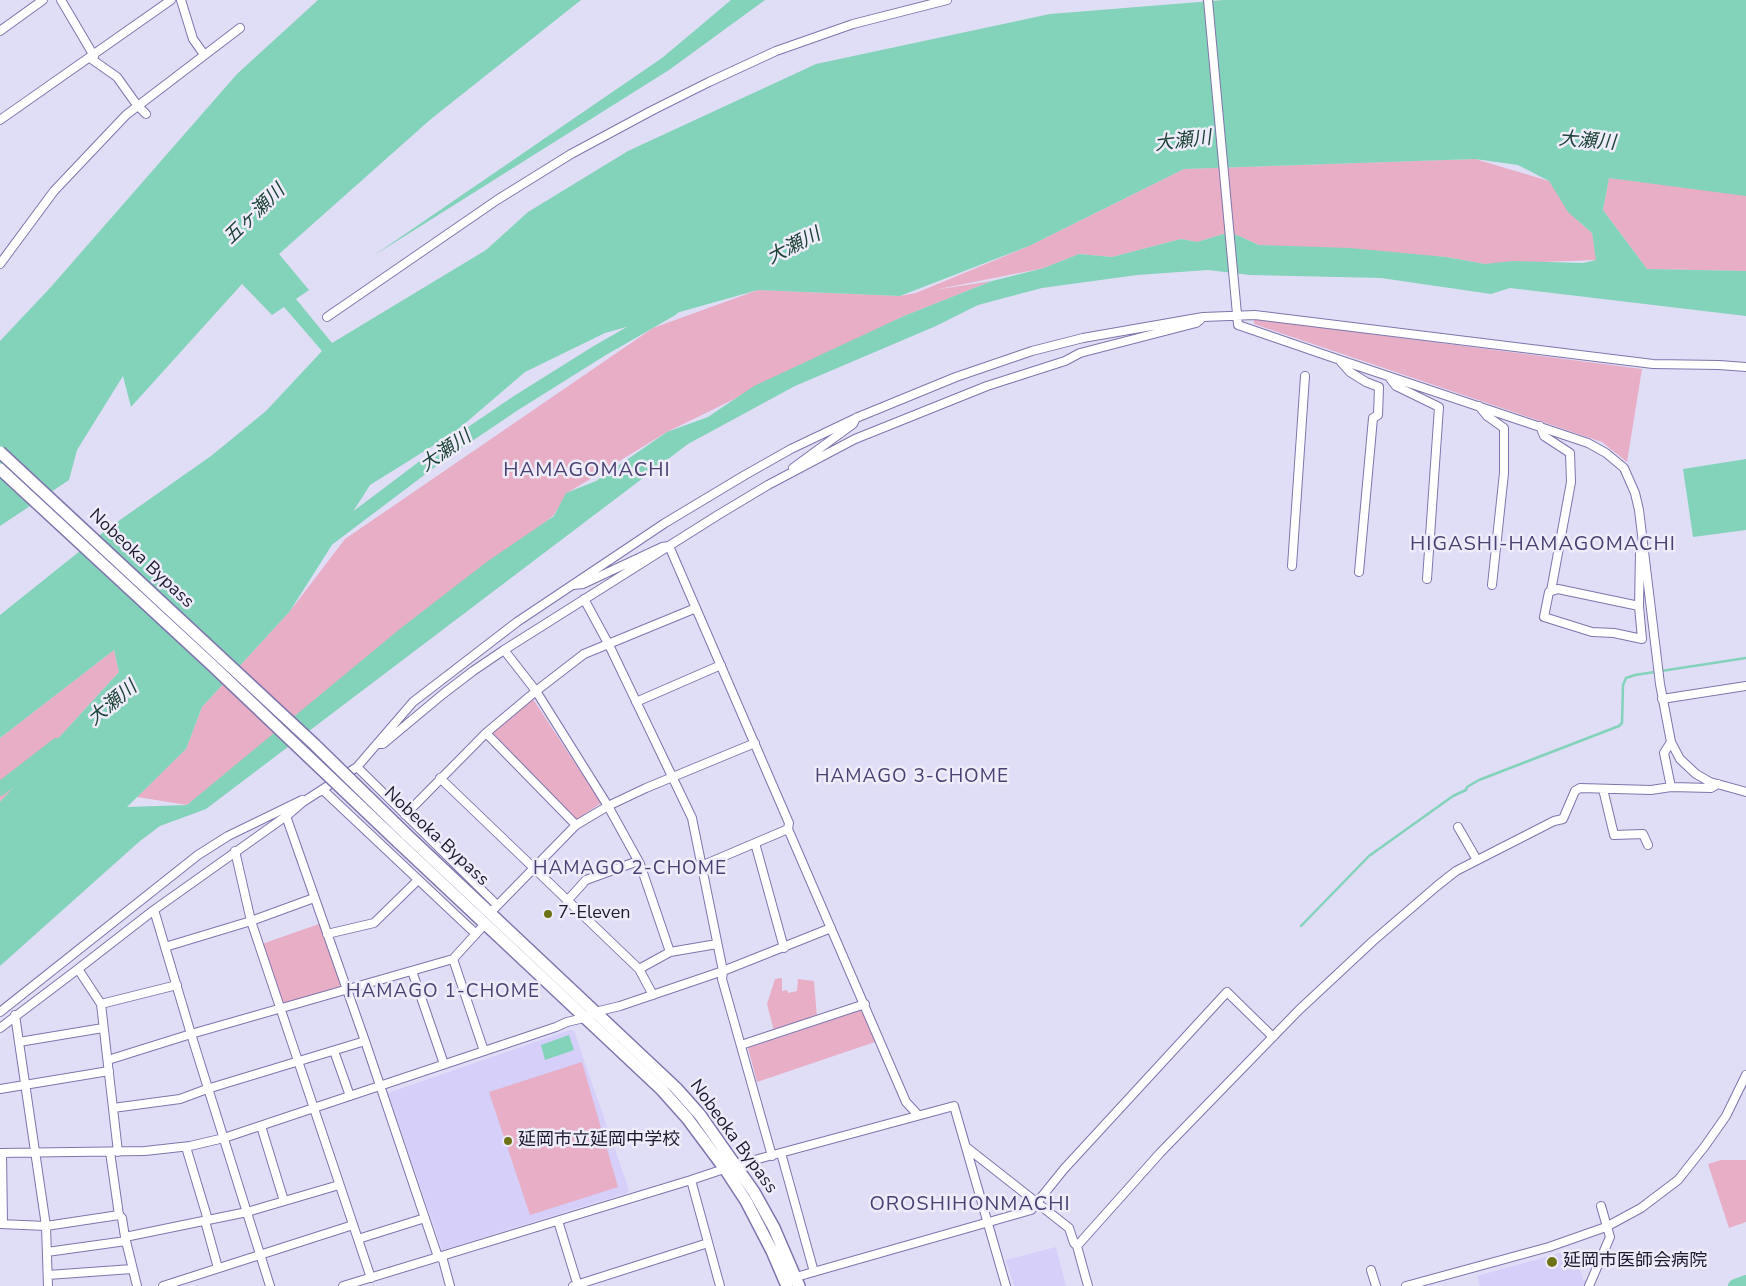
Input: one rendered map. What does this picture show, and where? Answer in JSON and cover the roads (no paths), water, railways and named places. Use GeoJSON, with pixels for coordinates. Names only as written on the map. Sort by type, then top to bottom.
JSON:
{"type":"FeatureCollection","features":[{"type":"Feature","properties":{"kind":"highway","name":"Nobeoka Bypass"},"geometry":{"type":"LineString","coordinates":[[0,452],[307,739],[484,925],[662,1090],[754,1192],[774,1228],[798,1282]]}},
{"type":"Feature","properties":{"kind":"highway","name":"Nobeoka Bypass"},"geometry":{"type":"LineString","coordinates":[[0,469],[402,838],[494,909],[595,1012],[676,1088],[700,1116],[730,1167],[772,1250],[787,1286]]}},
{"type":"Feature","properties":{"kind":"street"},"geometry":{"type":"LineString","coordinates":[[0,31],[43,0]]}},
{"type":"Feature","properties":{"kind":"street"},"geometry":{"type":"LineString","coordinates":[[61,0],[92,57],[117,77],[137,105],[146,114]]}},
{"type":"Feature","properties":{"kind":"street"},"geometry":{"type":"LineString","coordinates":[[0,120],[92,57],[170,0]]}},
{"type":"Feature","properties":{"kind":"street"},"geometry":{"type":"LineString","coordinates":[[181,0],[193,39],[203,53],[203,56]]}},
{"type":"Feature","properties":{"kind":"street"},"geometry":{"type":"LineString","coordinates":[[327,317],[497,200],[571,154],[653,110],[784,48],[852,24],[947,0]]}},
{"type":"Feature","properties":{"kind":"street"},"geometry":{"type":"LineString","coordinates":[[1208,0],[1238,325],[1588,443],[1606,452],[1624,468],[1635,493],[1656,659],[1671,742],[1680,759],[1696,774],[1718,784],[1746,792]]}},
{"type":"Feature","properties":{"kind":"street"},"geometry":{"type":"LineString","coordinates":[[0,264],[54,191],[126,115],[240,28]]}},
{"type":"Feature","properties":{"kind":"street"},"geometry":{"type":"LineString","coordinates":[[0,1028],[154,910],[304,802],[357,767],[413,702],[517,622],[665,523],[791,449],[856,418],[956,377],[1032,351],[1083,338],[1203,317],[1237,316],[1265,316],[1653,364],[1746,367]]}},
{"type":"Feature","properties":{"kind":"street"},"geometry":{"type":"LineString","coordinates":[[376,744],[383,744],[473,670],[584,599],[718,514],[856,439],[987,386],[1065,360],[1080,353],[1196,323],[1203,317]]}},
{"type":"Feature","properties":{"kind":"street"},"geometry":{"type":"LineString","coordinates":[[1340,360],[1350,372],[1366,382],[1379,387],[1378,415],[1372,418],[1359,572]]}},
{"type":"Feature","properties":{"kind":"street"},"geometry":{"type":"LineString","coordinates":[[1292,566],[1305,376]]}},
{"type":"Feature","properties":{"kind":"street"},"geometry":{"type":"LineString","coordinates":[[1389,377],[1396,386],[1439,407],[1427,579]]}},
{"type":"Feature","properties":{"kind":"street"},"geometry":{"type":"LineString","coordinates":[[1479,406],[1487,416],[1504,428],[1504,473],[1492,585]]}},
{"type":"Feature","properties":{"kind":"street"},"geometry":{"type":"LineString","coordinates":[[787,476],[792,469],[853,424],[856,418]]}},
{"type":"Feature","properties":{"kind":"street"},"geometry":{"type":"LineString","coordinates":[[1540,426],[1544,436],[1570,453],[1571,482],[1551,591],[1549,592],[1544,617],[1592,632],[1614,633],[1642,639],[1639,606],[1640,524]]}},
{"type":"Feature","properties":{"kind":"street"},"geometry":{"type":"LineString","coordinates":[[573,585],[583,584],[662,547],[669,546]]}},
{"type":"Feature","properties":{"kind":"street"},"geometry":{"type":"LineString","coordinates":[[669,546],[755,743],[789,823],[788,829],[906,1102],[918,1115]]}},
{"type":"Feature","properties":{"kind":"street"},"geometry":{"type":"LineString","coordinates":[[1551,591],[1558,589],[1639,606]]}},
{"type":"Feature","properties":{"kind":"street"},"geometry":{"type":"LineString","coordinates":[[584,599],[609,645],[692,818],[723,971],[722,979],[741,1045],[814,1272]]}},
{"type":"Feature","properties":{"kind":"street"},"geometry":{"type":"LineString","coordinates":[[405,815],[486,733],[584,654],[696,608]]}},
{"type":"Feature","properties":{"kind":"street"},"geometry":{"type":"LineString","coordinates":[[504,650],[536,691],[608,806],[638,861],[670,952]]}},
{"type":"Feature","properties":{"kind":"street"},"geometry":{"type":"LineString","coordinates":[[636,702],[721,665]]}},
{"type":"Feature","properties":{"kind":"street"},"geometry":{"type":"LineString","coordinates":[[1662,699],[1746,686]]}},
{"type":"Feature","properties":{"kind":"street"},"geometry":{"type":"LineString","coordinates":[[486,733],[576,825]]}},
{"type":"Feature","properties":{"kind":"street"},"geometry":{"type":"LineString","coordinates":[[1671,742],[1664,753],[1671,787]]}},
{"type":"Feature","properties":{"kind":"street"},"geometry":{"type":"LineString","coordinates":[[357,767],[494,909],[576,825],[608,806],[755,743]]}},
{"type":"Feature","properties":{"kind":"street"},"geometry":{"type":"LineString","coordinates":[[440,778],[639,969],[653,994]]}},
{"type":"Feature","properties":{"kind":"street"},"geometry":{"type":"LineString","coordinates":[[1077,1246],[1166,1146],[1234,1074],[1299,1010],[1456,871],[1554,821],[1563,819],[1575,791],[1580,788],[1651,790],[1671,787],[1711,788],[1718,784]]}},
{"type":"Feature","properties":{"kind":"street"},"geometry":{"type":"LineString","coordinates":[[1603,788],[1614,835],[1643,834],[1648,845]]}},
{"type":"Feature","properties":{"kind":"street"},"geometry":{"type":"LineString","coordinates":[[324,790],[476,934]]}},
{"type":"Feature","properties":{"kind":"street"},"geometry":{"type":"LineString","coordinates":[[0,1012],[198,855],[245,828],[324,790]]}},
{"type":"Feature","properties":{"kind":"street"},"geometry":{"type":"LineString","coordinates":[[286,816],[437,1254],[443,1260],[450,1286]]}},
{"type":"Feature","properties":{"kind":"street"},"geometry":{"type":"LineString","coordinates":[[1458,827],[1477,860]]}},
{"type":"Feature","properties":{"kind":"street"},"geometry":{"type":"LineString","coordinates":[[701,866],[788,829]]}},
{"type":"Feature","properties":{"kind":"street"},"geometry":{"type":"LineString","coordinates":[[755,843],[784,948]]}},
{"type":"Feature","properties":{"kind":"street"},"geometry":{"type":"LineString","coordinates":[[235,851],[251,921],[371,1278]]}},
{"type":"Feature","properties":{"kind":"street"},"geometry":{"type":"LineString","coordinates":[[568,901],[586,880],[638,861]]}},
{"type":"Feature","properties":{"kind":"street"},"geometry":{"type":"LineString","coordinates":[[327,934],[374,923],[418,880]]}},
{"type":"Feature","properties":{"kind":"street"},"geometry":{"type":"LineString","coordinates":[[165,947],[251,921],[314,898]]}},
{"type":"Feature","properties":{"kind":"street"},"geometry":{"type":"LineString","coordinates":[[154,910],[207,1089],[270,1286]]}},
{"type":"Feature","properties":{"kind":"street"},"geometry":{"type":"LineString","coordinates":[[108,1060],[280,1007],[453,959],[484,925]]}},
{"type":"Feature","properties":{"kind":"street"},"geometry":{"type":"LineString","coordinates":[[118,1215],[46,1226],[2,1224],[1,1153],[145,1151],[186,1147],[224,1138],[567,1022],[584,1018],[595,1012],[620,1006],[723,971],[831,928]]}},
{"type":"Feature","properties":{"kind":"street"},"geometry":{"type":"LineString","coordinates":[[639,969],[670,952],[717,944]]}},
{"type":"Feature","properties":{"kind":"street"},"geometry":{"type":"LineString","coordinates":[[453,959],[484,1051]]}},
{"type":"Feature","properties":{"kind":"street"},"geometry":{"type":"LineString","coordinates":[[78,969],[101,1004],[113,1108],[118,1215],[122,1218],[136,1286]]}},
{"type":"Feature","properties":{"kind":"street"},"geometry":{"type":"LineString","coordinates":[[412,971],[444,1064]]}},
{"type":"Feature","properties":{"kind":"street"},"geometry":{"type":"LineString","coordinates":[[101,1004],[177,985]]}},
{"type":"Feature","properties":{"kind":"street"},"geometry":{"type":"LineString","coordinates":[[798,1282],[814,1272],[1031,1210],[1064,1169],[1227,992],[1273,1037]]}},
{"type":"Feature","properties":{"kind":"street"},"geometry":{"type":"LineString","coordinates":[[741,1045],[865,1004]]}},
{"type":"Feature","properties":{"kind":"street"},"geometry":{"type":"LineString","coordinates":[[15,1016],[46,1226],[48,1286]]}},
{"type":"Feature","properties":{"kind":"street"},"geometry":{"type":"LineString","coordinates":[[19,1042],[103,1028]]}},
{"type":"Feature","properties":{"kind":"street"},"geometry":{"type":"LineString","coordinates":[[113,1108],[180,1099],[365,1041]]}},
{"type":"Feature","properties":{"kind":"street"},"geometry":{"type":"LineString","coordinates":[[334,1051],[350,1096]]}},
{"type":"Feature","properties":{"kind":"street"},"geometry":{"type":"LineString","coordinates":[[0,1090],[109,1071]]}},
{"type":"Feature","properties":{"kind":"street"},"geometry":{"type":"LineString","coordinates":[[1406,1286],[1549,1246],[1606,1226],[1641,1208],[1678,1180],[1705,1146],[1726,1116],[1746,1075]]}},
{"type":"Feature","properties":{"kind":"street"},"geometry":{"type":"LineString","coordinates":[[343,1286],[730,1167],[954,1106],[1006,1286]]}},
{"type":"Feature","properties":{"kind":"street"},"geometry":{"type":"LineString","coordinates":[[260,1126],[284,1201]]}},
{"type":"Feature","properties":{"kind":"street"},"geometry":{"type":"LineString","coordinates":[[186,1147],[207,1220],[218,1268]]}},
{"type":"Feature","properties":{"kind":"street"},"geometry":{"type":"LineString","coordinates":[[966,1147],[1069,1228],[1074,1243],[1077,1246],[1088,1286]]}},
{"type":"Feature","properties":{"kind":"street"},"geometry":{"type":"LineString","coordinates":[[691,1180],[720,1286]]}},
{"type":"Feature","properties":{"kind":"street"},"geometry":{"type":"LineString","coordinates":[[47,1252],[125,1239],[247,1212],[339,1185]]}},
{"type":"Feature","properties":{"kind":"street"},"geometry":{"type":"LineString","coordinates":[[1589,1286],[1610,1237],[1600,1206]]}},
{"type":"Feature","properties":{"kind":"street"},"geometry":{"type":"LineString","coordinates":[[358,1239],[425,1218]]}},
{"type":"Feature","properties":{"kind":"street"},"geometry":{"type":"LineString","coordinates":[[558,1221],[576,1285],[708,1243]]}},
{"type":"Feature","properties":{"kind":"street"},"geometry":{"type":"LineString","coordinates":[[162,1286],[353,1224]]}},
{"type":"Feature","properties":{"kind":"street"},"geometry":{"type":"LineString","coordinates":[[48,1275],[132,1269]]}},
{"type":"Feature","properties":{"kind":"street"},"geometry":{"type":"LineString","coordinates":[[1371,1270],[1376,1286]]}},
{"type":"Feature","properties":{"kind":"water","name":"五ヶ瀬川"},"geometry":{"type":"Polygon","coordinates":[[[318,0],[581,0],[431,119],[279,254],[309,290],[296,299],[332,343],[486,250],[528,212],[628,151],[816,64],[1050,14],[1224,0],[1746,0],[1746,196],[1609,178],[1603,210],[1647,269],[1746,271],[1746,316],[1510,288],[1491,294],[1381,278],[1250,275],[1208,270],[1137,275],[1042,288],[978,305],[936,326],[795,386],[688,444],[206,809],[160,826],[140,841],[0,966],[0,802],[119,672],[114,650],[0,738],[0,615],[110,527],[211,456],[266,411],[322,351],[284,307],[272,315],[242,284],[131,407],[123,376],[77,450],[69,480],[0,526],[0,341],[50,288],[237,74],[318,0]],[[1475,159],[1184,169],[1029,246],[900,296],[758,290],[605,333],[525,372],[455,432],[370,485],[290,611],[202,707],[186,749],[127,807],[187,805],[401,628],[488,561],[554,516],[566,493],[596,481],[667,432],[708,417],[754,386],[904,316],[992,281],[1044,268],[1079,254],[1112,257],[1181,239],[1197,242],[1230,232],[1259,245],[1350,248],[1446,257],[1485,264],[1513,261],[1583,263],[1596,260],[1592,233],[1568,212],[1549,181],[1518,165],[1475,159]]]}},
{"type":"Feature","properties":{"kind":"water"},"geometry":{"type":"Polygon","coordinates":[[[731,0],[765,0],[669,70],[373,256],[662,58],[731,0]]]}},
{"type":"Feature","properties":{"kind":"water"},"geometry":{"type":"Polygon","coordinates":[[[1746,459],[1746,530],[1693,537],[1683,469],[1746,459]]]}},
{"type":"Feature","properties":{"kind":"water"},"geometry":{"type":"Polygon","coordinates":[[[569,1035],[574,1050],[545,1060],[541,1045],[569,1035]]]}},
{"type":"Feature","properties":{"kind":"waterway","name":"大瀬川"},"geometry":{"type":"LineString","coordinates":[[328,539],[442,453],[516,403],[599,351],[672,309]]}},
{"type":"Feature","properties":{"kind":"waterway"},"geometry":{"type":"LineString","coordinates":[[1301,926],[1369,856],[1453,796],[1466,790],[1467,787],[1479,780],[1619,726],[1622,723],[1623,685],[1626,678],[1746,658]]}},
{"type":"Feature","properties":{"kind":"waterway","name":"大瀬川"},"geometry":{"type":"LineString","coordinates":[[0,789],[57,745]]}},
{"type":"Feature","properties":{"kind":"waterway"},"geometry":{"type":"LineString","coordinates":[[1735,1286],[1746,1282]]}},
{"type":"Feature","properties":{"kind":"place","name":"7-Eleven"},"geometry":{"type":"Point","coordinates":[548,914]}},
{"type":"Feature","properties":{"kind":"place","name":"延岡市立延岡中学校"},"geometry":{"type":"Point","coordinates":[508,1141]}},
{"type":"Feature","properties":{"kind":"place","name":"延岡市医師会病院"},"geometry":{"type":"Point","coordinates":[1552,1262]}},
{"type":"Feature","properties":{"kind":"district","name":"HAMAGOMACHI"},"geometry":{"type":"Point","coordinates":[587,471]}},
{"type":"Feature","properties":{"kind":"district","name":"HIGASHI-HAMAGOMACHI"},"geometry":{"type":"Point","coordinates":[1543,545]}},
{"type":"Feature","properties":{"kind":"district","name":"HAMAGO 3-CHOME"},"geometry":{"type":"Point","coordinates":[912,777]}},
{"type":"Feature","properties":{"kind":"district","name":"HAMAGO 2-CHOME"},"geometry":{"type":"Point","coordinates":[630,869]}},
{"type":"Feature","properties":{"kind":"district","name":"HAMAGO 1-CHOME"},"geometry":{"type":"Point","coordinates":[443,992]}},
{"type":"Feature","properties":{"kind":"district","name":"OROSHIHONMACHI"},"geometry":{"type":"Point","coordinates":[970,1205]}}]}
